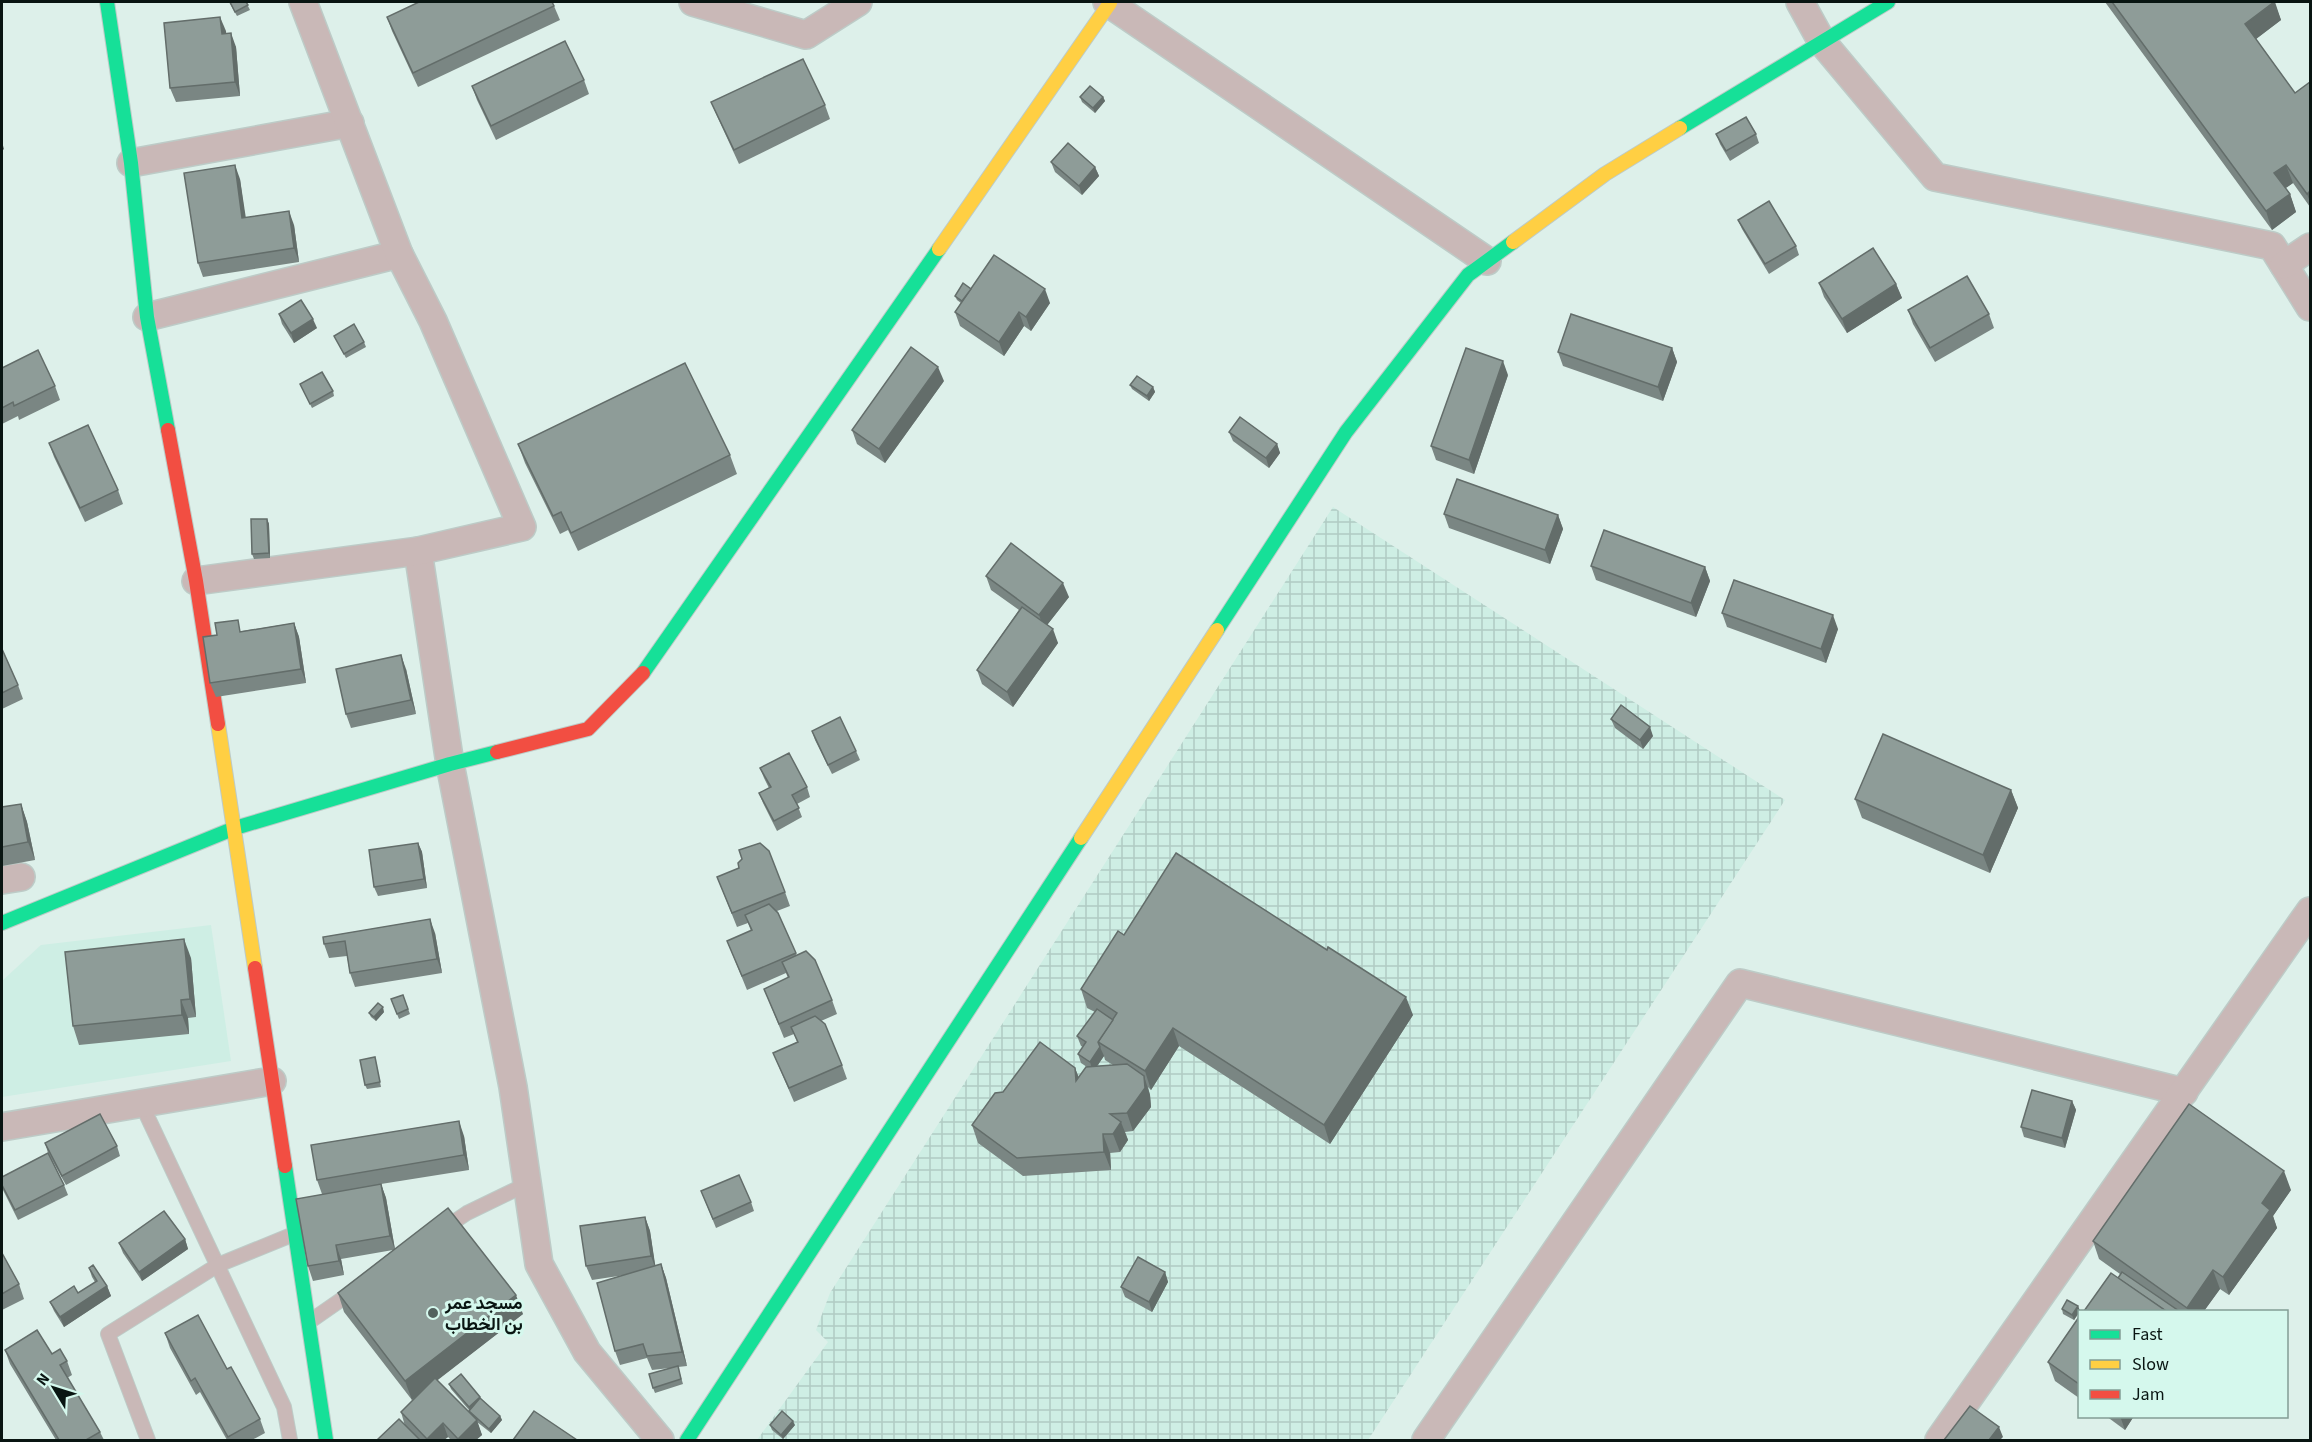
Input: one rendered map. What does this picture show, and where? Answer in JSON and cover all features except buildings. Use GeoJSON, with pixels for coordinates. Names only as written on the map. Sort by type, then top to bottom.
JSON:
{"type":"FeatureCollection","features":[{"type":"Feature","properties":{"kind":"main road"},"geometry":{"type":"LineString","coordinates":[[107,2],[131,164],[147,317],[196,581],[326,1440]]}},
{"type":"Feature","properties":{"kind":"main road"},"geometry":{"type":"LineString","coordinates":[[2,924],[235,828],[450,764],[588,729],[644,672],[1109,2]]}},
{"type":"Feature","properties":{"kind":"main road"},"geometry":{"type":"LineString","coordinates":[[687,1440],[1346,432],[1468,275],[1605,174],[1888,2]]}},
{"type":"Feature","properties":{"kind":"street"},"geometry":{"type":"LineString","coordinates":[[196,581],[418,551],[522,527],[433,321],[399,254],[303,2]]}},
{"type":"Feature","properties":{"kind":"street"},"geometry":{"type":"LineString","coordinates":[[693,2],[806,35],[858,2]]}},
{"type":"Feature","properties":{"kind":"street"},"geometry":{"type":"LineString","coordinates":[[1109,2],[1486,261]]}},
{"type":"Feature","properties":{"kind":"street"},"geometry":{"type":"LineString","coordinates":[[1800,2],[1822,42],[1935,177],[2272,246],[2310,307]]}},
{"type":"Feature","properties":{"kind":"street"},"geometry":{"type":"LineString","coordinates":[[131,164],[350,123]]}},
{"type":"Feature","properties":{"kind":"street"},"geometry":{"type":"LineString","coordinates":[[2284,265],[2310,247]]}},
{"type":"Feature","properties":{"kind":"street"},"geometry":{"type":"LineString","coordinates":[[147,317],[399,254]]}},
{"type":"Feature","properties":{"kind":"street"},"geometry":{"type":"LineString","coordinates":[[418,551],[450,764],[513,1088],[539,1263],[587,1352],[660,1440]]}},
{"type":"Feature","properties":{"kind":"street"},"geometry":{"type":"LineString","coordinates":[[1939,1440],[2310,911]]}},
{"type":"Feature","properties":{"kind":"street"},"geometry":{"type":"LineString","coordinates":[[1426,1440],[1740,983],[2184,1092]]}},
{"type":"Feature","properties":{"kind":"street"},"geometry":{"type":"LineString","coordinates":[[2,1127],[272,1081]]}},
{"type":"Feature","properties":{"kind":"lane"},"geometry":{"type":"LineString","coordinates":[[141,1103],[284,1407],[290,1440]]}},
{"type":"Feature","properties":{"kind":"lane"},"geometry":{"type":"LineString","coordinates":[[429,1239],[467,1213],[527,1184]]}},
{"type":"Feature","properties":{"kind":"lane"},"geometry":{"type":"LineString","coordinates":[[148,1440],[108,1334],[218,1265],[294,1234]]}},
{"type":"Feature","properties":{"kind":"lane"},"geometry":{"type":"LineString","coordinates":[[307,1324],[364,1284]]}},
{"type":"Feature","properties":{"kind":"shaded area"},"geometry":{"type":"Polygon","coordinates":[[[1333,507],[1785,800],[1368,1440],[757,1440],[828,1342],[816,1330],[830,1293],[1333,507]]]}},
{"type":"Feature","properties":{"kind":"shaded area"},"geometry":{"type":"Polygon","coordinates":[[[211,925],[231,1061],[2,1097],[2,981],[41,945],[211,925]]]}},
{"type":"Feature","properties":{"kind":"traffic: fast"},"geometry":{"type":"LineString","coordinates":[[107,2],[131,163],[147,317],[168,430]]}},
{"type":"Feature","properties":{"kind":"traffic: fast"},"geometry":{"type":"LineString","coordinates":[[1680,128],[1888,2]]}},
{"type":"Feature","properties":{"kind":"traffic: fast"},"geometry":{"type":"LineString","coordinates":[[1217,630],[1346,432],[1468,275],[1513,242]]}},
{"type":"Feature","properties":{"kind":"traffic: fast"},"geometry":{"type":"LineString","coordinates":[[643,673],[939,249]]}},
{"type":"Feature","properties":{"kind":"traffic: fast"},"geometry":{"type":"LineString","coordinates":[[2,923],[235,828],[497,752]]}},
{"type":"Feature","properties":{"kind":"traffic: fast"},"geometry":{"type":"LineString","coordinates":[[687,1440],[1081,838]]}},
{"type":"Feature","properties":{"kind":"traffic: fast"},"geometry":{"type":"LineString","coordinates":[[285,1166],[326,1440]]}},
{"type":"Feature","properties":{"kind":"traffic: slow"},"geometry":{"type":"LineString","coordinates":[[939,249],[1110,3]]}},
{"type":"Feature","properties":{"kind":"traffic: slow"},"geometry":{"type":"LineString","coordinates":[[1513,242],[1605,174],[1680,128]]}},
{"type":"Feature","properties":{"kind":"traffic: slow"},"geometry":{"type":"LineString","coordinates":[[1081,838],[1217,630]]}},
{"type":"Feature","properties":{"kind":"traffic: slow"},"geometry":{"type":"LineString","coordinates":[[218,724],[255,968]]}},
{"type":"Feature","properties":{"kind":"traffic: jam"},"geometry":{"type":"LineString","coordinates":[[168,430],[196,581],[218,724]]}},
{"type":"Feature","properties":{"kind":"traffic: jam"},"geometry":{"type":"LineString","coordinates":[[497,752],[588,729],[643,673]]}},
{"type":"Feature","properties":{"kind":"traffic: jam"},"geometry":{"type":"LineString","coordinates":[[255,968],[285,1166]]}},
{"type":"Feature","properties":{"kind":"place","name":"مسجد عمر بن الخطاب"},"geometry":{"type":"Point","coordinates":[433,1313]}}]}
